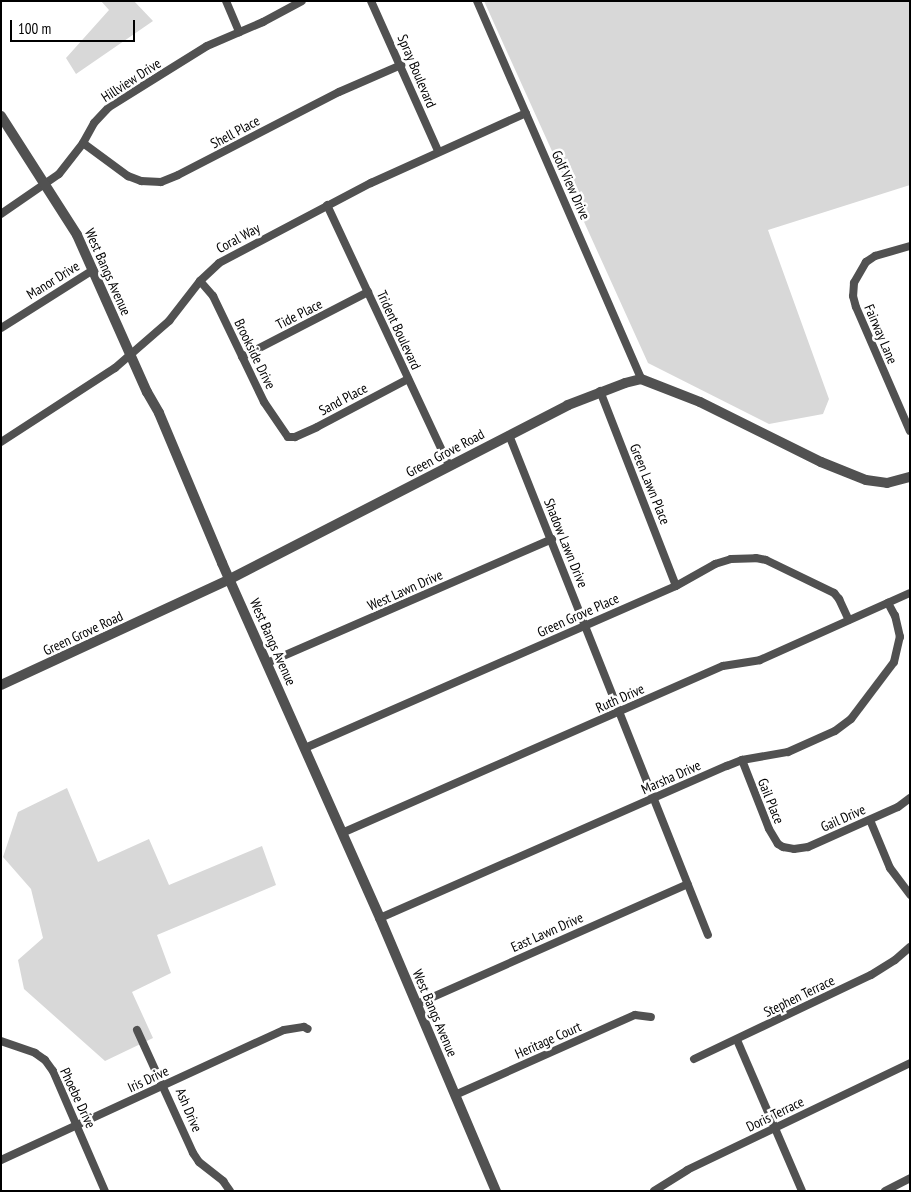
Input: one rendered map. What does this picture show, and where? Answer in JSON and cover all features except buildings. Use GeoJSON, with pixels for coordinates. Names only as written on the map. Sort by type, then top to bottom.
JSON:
{"type":"FeatureCollection","features":[{"type":"Feature","properties":{"kind":"street"},"geometry":{"type":"LineString","coordinates":[[226,1],[239,32]]}},
{"type":"Feature","properties":{"kind":"street","name":"Hillview Drive"},"geometry":{"type":"LineString","coordinates":[[1,214],[46,184],[67,166],[94,123],[109,108],[207,46],[302,1]]}},
{"type":"Feature","properties":{"kind":"street","name":"Spray Boulevard"},"geometry":{"type":"LineString","coordinates":[[371,1],[438,151]]}},
{"type":"Feature","properties":{"kind":"street","name":"Golf View Drive"},"geometry":{"type":"LineString","coordinates":[[476,1],[641,379]]}},
{"type":"Feature","properties":{"kind":"street","name":"Shell Place"},"geometry":{"type":"LineString","coordinates":[[83,143],[128,176],[141,181],[161,182],[178,176],[339,92],[401,66]]}},
{"type":"Feature","properties":{"kind":"street","name":"Coral Way"},"geometry":{"type":"LineString","coordinates":[[1,442],[115,368],[131,355],[169,321],[200,281],[219,263],[328,205],[438,151],[526,113]]}},
{"type":"Feature","properties":{"kind":"street","name":"West Bangs Avenue"},"geometry":{"type":"LineString","coordinates":[[1,116],[73,227],[93,270],[158,413],[380,918],[496,1191]]}},
{"type":"Feature","properties":{"kind":"street","name":"Trident Boulevard"},"geometry":{"type":"LineString","coordinates":[[328,205],[449,465]]}},
{"type":"Feature","properties":{"kind":"street","name":"Fairway Lane"},"geometry":{"type":"LineString","coordinates":[[910,246],[875,256],[866,262],[856,278],[853,296],[856,307],[910,431]]}},
{"type":"Feature","properties":{"kind":"street","name":"Manor Drive"},"geometry":{"type":"LineString","coordinates":[[1,328],[93,270]]}},
{"type":"Feature","properties":{"kind":"street","name":"Brookside Drive"},"geometry":{"type":"LineString","coordinates":[[200,281],[213,296],[264,402],[288,437]]}},
{"type":"Feature","properties":{"kind":"street","name":"Tide Place"},"geometry":{"type":"LineString","coordinates":[[242,357],[368,292]]}},
{"type":"Feature","properties":{"kind":"street","name":"Sand Place"},"geometry":{"type":"LineString","coordinates":[[288,437],[295,437],[317,427],[408,379]]}},
{"type":"Feature","properties":{"kind":"street"},"geometry":{"type":"LineString","coordinates":[[641,379],[700,402],[848,474],[881,483],[910,477]]}},
{"type":"Feature","properties":{"kind":"street","name":"Green Grove Road"},"geometry":{"type":"LineString","coordinates":[[1,686],[230,579],[449,465],[600,391],[641,379]]}},
{"type":"Feature","properties":{"kind":"street","name":"Green Lawn Place"},"geometry":{"type":"LineString","coordinates":[[600,391],[676,586]]}},
{"type":"Feature","properties":{"kind":"street","name":"Shadow Lawn Drive"},"geometry":{"type":"LineString","coordinates":[[509,435],[708,935]]}},
{"type":"Feature","properties":{"kind":"street","name":"West Lawn Drive"},"geometry":{"type":"LineString","coordinates":[[268,663],[552,539]]}},
{"type":"Feature","properties":{"kind":"street","name":"Green Grove Place"},"geometry":{"type":"LineString","coordinates":[[304,748],[676,586],[722,561],[756,558],[771,562],[834,593],[849,620]]}},
{"type":"Feature","properties":{"kind":"street","name":"Ruth Drive"},"geometry":{"type":"LineString","coordinates":[[342,834],[723,666],[760,660],[910,593]]}},
{"type":"Feature","properties":{"kind":"street","name":"Marsha Drive"},"geometry":{"type":"LineString","coordinates":[[380,918],[742,760],[788,752],[835,731],[851,719],[890,670],[897,656],[899,643],[898,626],[888,603]]}},
{"type":"Feature","properties":{"kind":"street","name":"Gail Place"},"geometry":{"type":"LineString","coordinates":[[742,760],[769,829],[778,844],[783,847]]}},
{"type":"Feature","properties":{"kind":"street","name":"Gail Drive"},"geometry":{"type":"LineString","coordinates":[[783,847],[794,849],[808,847],[898,807],[910,798]]}},
{"type":"Feature","properties":{"kind":"street"},"geometry":{"type":"LineString","coordinates":[[870,820],[890,868],[910,896]]}},
{"type":"Feature","properties":{"kind":"street","name":"East Lawn Drive"},"geometry":{"type":"LineString","coordinates":[[416,1004],[688,884]]}},
{"type":"Feature","properties":{"kind":"street","name":"Stephen Terrace"},"geometry":{"type":"LineString","coordinates":[[694,1059],[872,975],[895,960],[910,947]]}},
{"type":"Feature","properties":{"kind":"street","name":"Heritage Court"},"geometry":{"type":"LineString","coordinates":[[455,1095],[635,1015],[652,1017]]}},
{"type":"Feature","properties":{"kind":"street","name":"Iris Drive"},"geometry":{"type":"LineString","coordinates":[[1,1160],[284,1030],[304,1027],[308,1029]]}},
{"type":"Feature","properties":{"kind":"street","name":"Ash Drive"},"geometry":{"type":"LineString","coordinates":[[137,1030],[164,1085],[193,1153],[199,1162],[223,1181],[230,1191]]}},
{"type":"Feature","properties":{"kind":"street"},"geometry":{"type":"LineString","coordinates":[[737,1040],[802,1191]]}},
{"type":"Feature","properties":{"kind":"street","name":"Phoebe Drive"},"geometry":{"type":"LineString","coordinates":[[1,1041],[35,1053],[45,1060],[53,1071],[105,1191]]}},
{"type":"Feature","properties":{"kind":"street","name":"Doris Terrace"},"geometry":{"type":"LineString","coordinates":[[654,1191],[687,1170],[910,1063]]}},
{"type":"Feature","properties":{"kind":"street"},"geometry":{"type":"LineString","coordinates":[[885,1191],[910,1178]]}},
{"type":"Feature","properties":{"kind":"street"},"geometry":{"type":"LineString","coordinates":[[902,1182],[906,1191]]}},
{"type":"Feature","properties":{"kind":"shaded area"},"geometry":{"type":"Polygon","coordinates":[[[101,1],[134,1],[153,21],[76,74],[66,58],[109,10],[101,1]]]}},
{"type":"Feature","properties":{"kind":"shaded area"},"geometry":{"type":"Polygon","coordinates":[[[484,1],[910,1],[910,185],[768,230],[829,399],[823,414],[769,424],[648,363],[484,1]]]}},
{"type":"Feature","properties":{"kind":"shaded area"},"geometry":{"type":"Polygon","coordinates":[[[67,788],[98,862],[149,839],[169,885],[262,846],[276,885],[157,935],[171,973],[132,992],[153,1038],[105,1061],[24,989],[18,960],[43,938],[31,889],[3,857],[18,812],[67,788]]]}}]}
